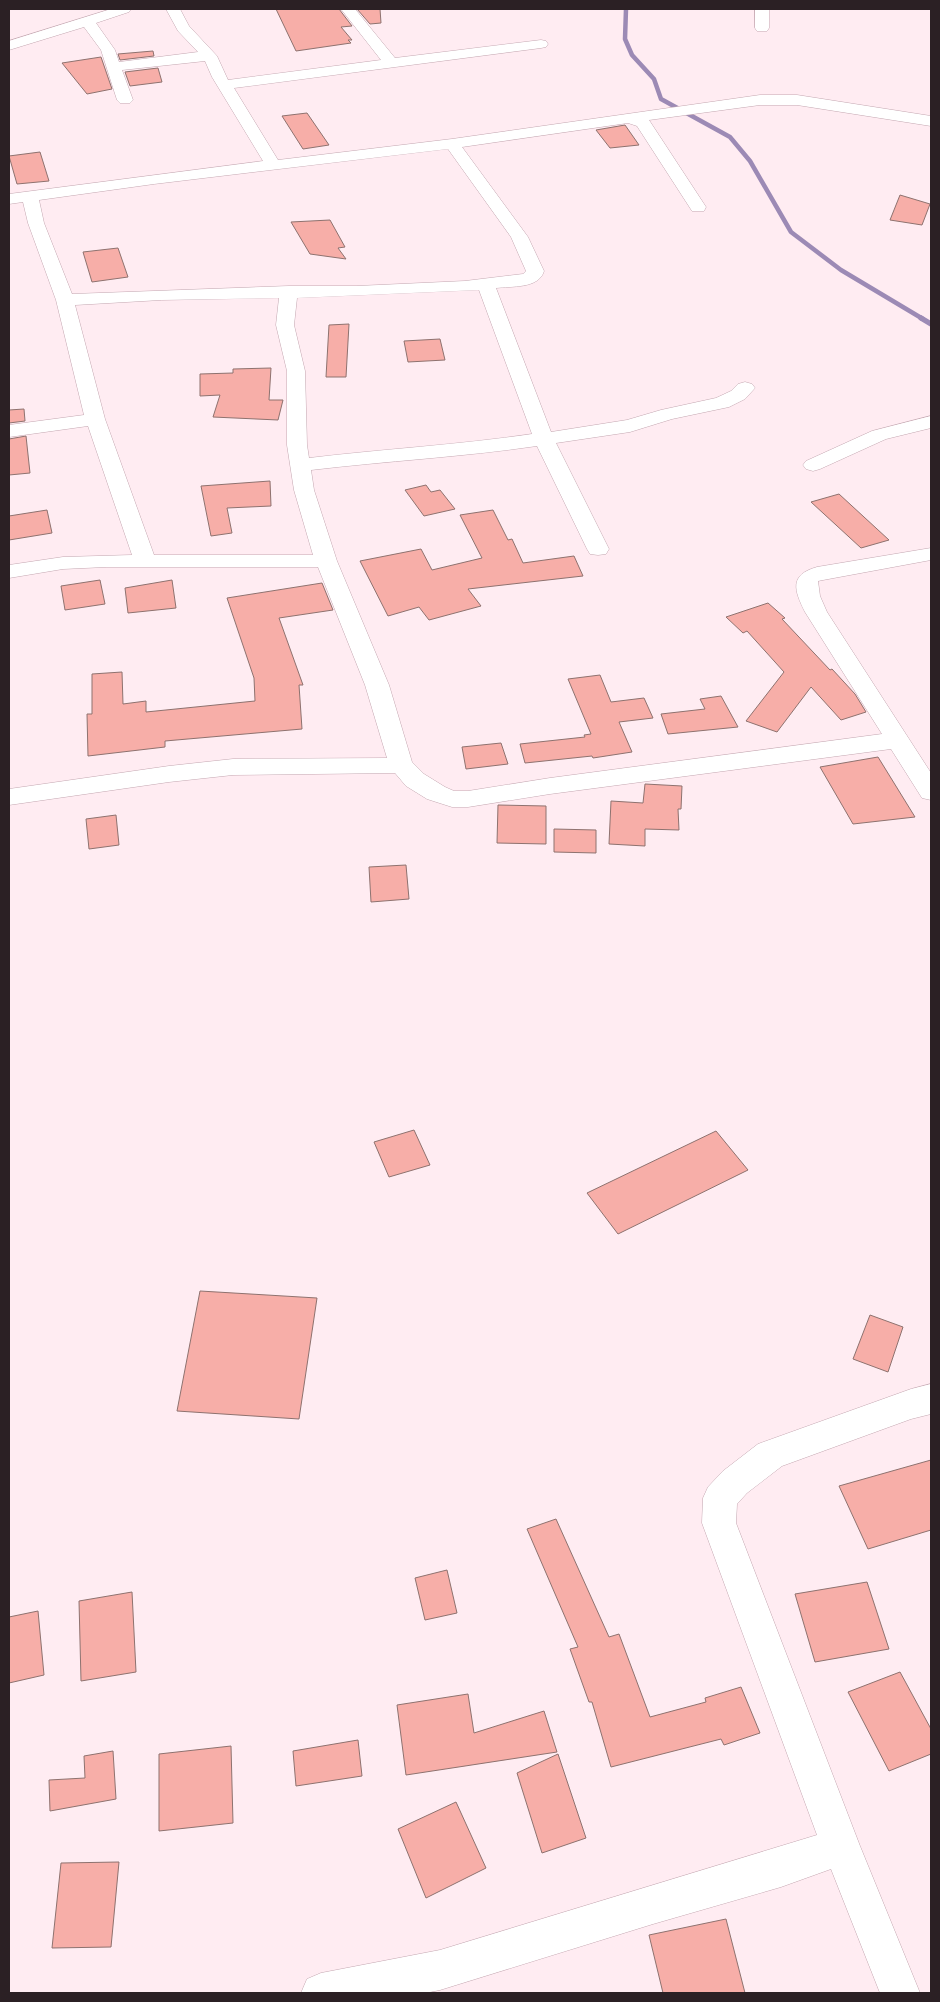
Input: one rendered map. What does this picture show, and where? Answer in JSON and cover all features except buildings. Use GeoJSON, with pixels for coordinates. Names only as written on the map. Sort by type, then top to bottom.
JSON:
{"type":"FeatureCollection","features":[{"type":"Feature","properties":{"kind":"street"},"geometry":{"type":"LineString","coordinates":[[9,46],[124,9]]}},
{"type":"Feature","properties":{"kind":"street"},"geometry":{"type":"LineString","coordinates":[[173,9],[183,28],[210,56],[224,85],[273,164]]}},
{"type":"Feature","properties":{"kind":"street"},"geometry":{"type":"LineString","coordinates":[[348,9],[391,63]]}},
{"type":"Feature","properties":{"kind":"street"},"geometry":{"type":"LineString","coordinates":[[762,9],[762,28]]}},
{"type":"Feature","properties":{"kind":"street"},"geometry":{"type":"LineString","coordinates":[[87,21],[108,50],[125,100]]}},
{"type":"Feature","properties":{"kind":"street"},"geometry":{"type":"LineString","coordinates":[[224,85],[541,44]]}},
{"type":"Feature","properties":{"kind":"street"},"geometry":{"type":"LineString","coordinates":[[114,67],[210,56]]}},
{"type":"Feature","properties":{"kind":"street"},"geometry":{"type":"LineString","coordinates":[[9,199],[154,178],[452,144],[569,125],[760,100],[797,100],[931,121]]}},
{"type":"Feature","properties":{"kind":"street"},"geometry":{"type":"LineString","coordinates":[[630,118],[643,124],[698,207]]}},
{"type":"Feature","properties":{"kind":"street"},"geometry":{"type":"LineString","coordinates":[[65,300],[289,291],[358,291],[486,284],[528,279],[534,275],[535,271],[520,236],[452,144]]}},
{"type":"Feature","properties":{"kind":"street"},"geometry":{"type":"LineString","coordinates":[[30,196],[36,223],[65,300],[95,420],[128,504],[145,561]]}},
{"type":"Feature","properties":{"kind":"street"},"geometry":{"type":"LineString","coordinates":[[486,284],[544,439],[598,549]]}},
{"type":"Feature","properties":{"kind":"street"},"geometry":{"type":"LineString","coordinates":[[289,291],[285,325],[296,371],[297,445],[304,490],[326,561],[377,685],[401,765],[415,780],[436,793],[452,799],[468,799],[550,786],[898,740]]}},
{"type":"Feature","properties":{"kind":"street"},"geometry":{"type":"LineString","coordinates":[[301,465],[378,456],[473,449],[630,426],[668,414],[722,402],[738,395],[745,388]]}},
{"type":"Feature","properties":{"kind":"street"},"geometry":{"type":"LineString","coordinates":[[9,432],[95,420]]}},
{"type":"Feature","properties":{"kind":"street"},"geometry":{"type":"LineString","coordinates":[[812,465],[879,435],[931,422]]}},
{"type":"Feature","properties":{"kind":"street"},"geometry":{"type":"LineString","coordinates":[[931,554],[816,574],[808,578],[807,583],[808,595],[816,612],[931,792]]}},
{"type":"Feature","properties":{"kind":"street"},"geometry":{"type":"LineString","coordinates":[[9,572],[63,563],[326,561]]}},
{"type":"Feature","properties":{"kind":"street"},"geometry":{"type":"LineString","coordinates":[[9,797],[206,770],[265,766],[379,767],[401,765]]}},
{"type":"Feature","properties":{"kind":"street"},"geometry":{"type":"LineString","coordinates":[[900,1993],[841,1846],[719,1524],[720,1498],[735,1482],[770,1455],[911,1404],[931,1399]]}},
{"type":"Feature","properties":{"kind":"street"},"geometry":{"type":"LineString","coordinates":[[321,1993],[440,1970],[653,1904],[781,1867],[841,1846]]}},
{"type":"Feature","properties":{"kind":"waterway"},"geometry":{"type":"LineString","coordinates":[[626,9],[625,39],[632,55],[654,79],[661,99],[730,137],[750,161],[791,232],[841,270],[923,319]]}},
{"type":"Feature","properties":{"kind":"waterway"},"geometry":{"type":"LineString","coordinates":[[921,318],[931,324]]}}]}
